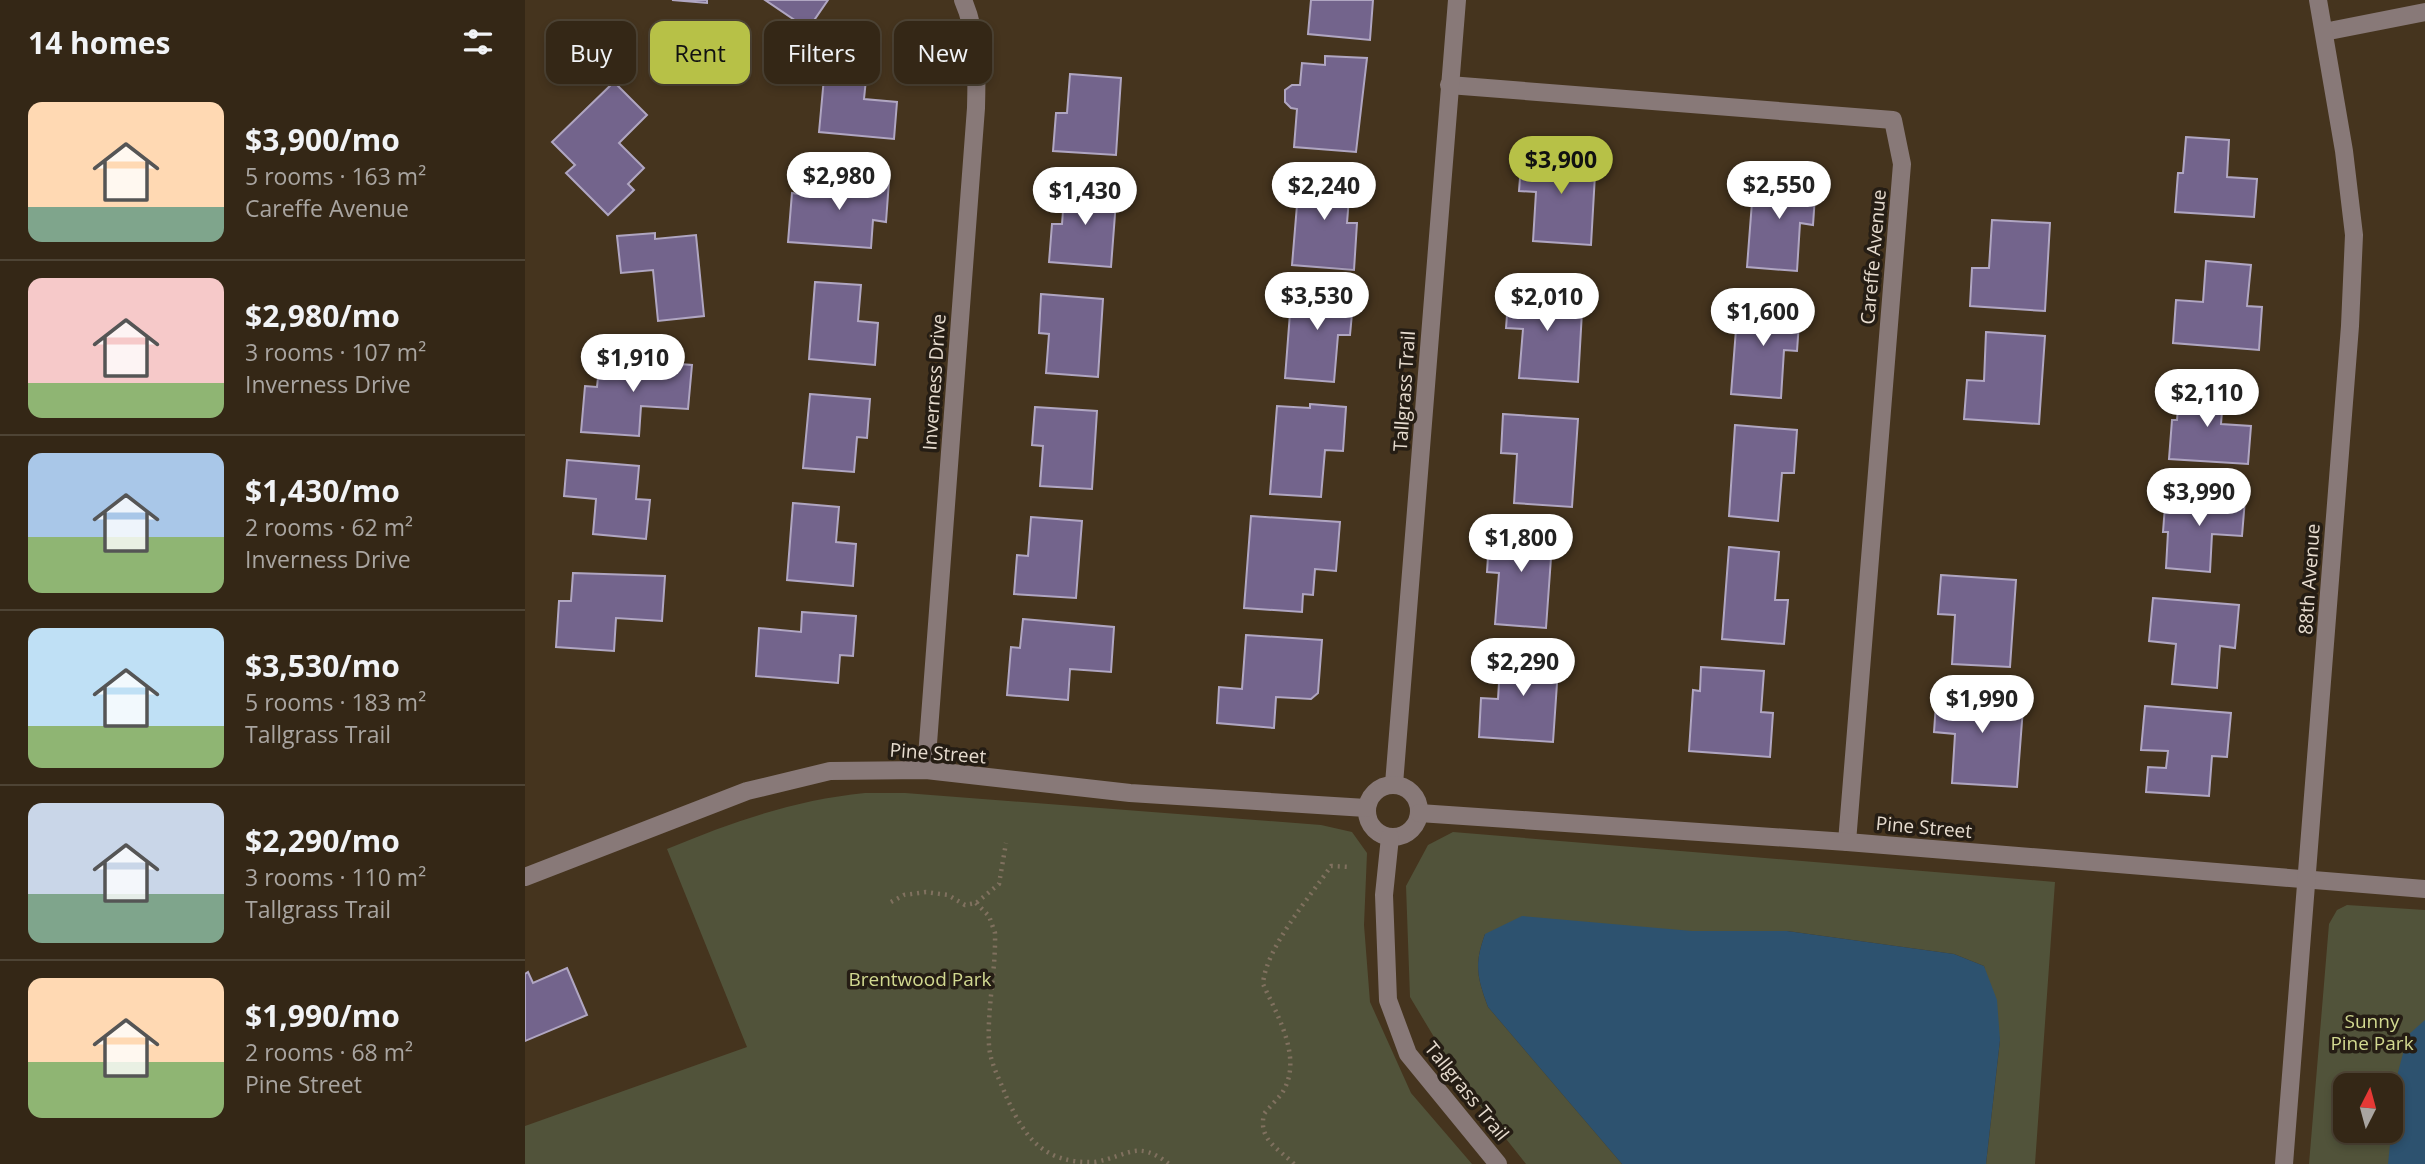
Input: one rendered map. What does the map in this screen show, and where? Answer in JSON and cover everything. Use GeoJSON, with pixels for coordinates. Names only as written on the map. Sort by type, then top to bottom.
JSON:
{"type":"FeatureCollection","features":[{"type":"Feature","properties":{"kind":"street","name":"Inverness Drive"},"geometry":{"type":"LineString","coordinates":[[926,770],[976,108],[978,60],[964,0]]}},
{"type":"Feature","properties":{"kind":"street","name":"Tallgrass Trail"},"geometry":{"type":"LineString","coordinates":[[1394,785],[1457,0]]}},
{"type":"Feature","properties":{"kind":"street","name":"88th Avenue"},"geometry":{"type":"LineString","coordinates":[[2284,1164],[2350,326],[2354,235],[2344,151],[2318,0]]}},
{"type":"Feature","properties":{"kind":"street"},"geometry":{"type":"LineString","coordinates":[[2324,32],[2425,12]]}},
{"type":"Feature","properties":{"kind":"street","name":"Careffe Avenue"},"geometry":{"type":"LineString","coordinates":[[1449,85],[1892,120],[1902,164],[1847,842]]}},
{"type":"Feature","properties":{"kind":"street","name":"Pine Street"},"geometry":{"type":"LineString","coordinates":[[526,872],[747,791],[830,771],[926,770],[1130,793],[1366,808]]}},
{"type":"Feature","properties":{"kind":"street"},"geometry":{"type":"LineString","coordinates":[[1394,785],[1403,786],[1415,797],[1419,813],[1413,828],[1399,837],[1390,837],[1374,830],[1366,808],[1377,789],[1394,785]]}},
{"type":"Feature","properties":{"kind":"street","name":"Pine Street"},"geometry":{"type":"LineString","coordinates":[[1419,813],[1847,842],[2425,889]]}},
{"type":"Feature","properties":{"kind":"street","name":"Tallgrass Trail"},"geometry":{"type":"LineString","coordinates":[[1390,837],[1384,895],[1388,1000],[1408,1054],[1499,1164]]}},
{"type":"Feature","properties":{"kind":"path"},"geometry":{"type":"LineString","coordinates":[[891,902],[904,895],[926,892],[948,895],[965,905],[976,903],[999,884],[1006,843]]}},
{"type":"Feature","properties":{"kind":"path"},"geometry":{"type":"LineString","coordinates":[[1294,1164],[1268,1141],[1264,1131],[1264,1114],[1282,1093],[1291,1061],[1289,1047],[1263,984],[1263,977],[1274,950],[1331,866],[1351,867]]}},
{"type":"Feature","properties":{"kind":"path"},"geometry":{"type":"LineString","coordinates":[[976,903],[989,916],[995,933],[989,1048],[1004,1091],[1029,1141],[1049,1157],[1072,1163],[1094,1163],[1135,1149],[1147,1150],[1169,1164]]}},
{"type":"Feature","properties":{"kind":"green space","name":"Brentwood Park"},"geometry":{"type":"Polygon","coordinates":[[[865,793],[905,793],[1321,825],[1352,832],[1367,853],[1364,925],[1370,1002],[1411,1093],[1472,1164],[525,1164],[525,1126],[747,1047],[667,849],[715,830],[788,807],[865,793]]]}},
{"type":"Feature","properties":{"kind":"green space"},"geometry":{"type":"Polygon","coordinates":[[[1453,832],[2055,882],[2035,1164],[1986,1164],[2000,1040],[1984,966],[1954,954],[1787,931],[1485,934],[1479,954],[1478,971],[1488,1007],[1622,1164],[1526,1164],[1461,1082],[1410,997],[1406,886],[1428,845],[1453,832]]]}},
{"type":"Feature","properties":{"kind":"green space","name":"Sunny Pine Park"},"geometry":{"type":"Polygon","coordinates":[[[2347,905],[2425,910],[2425,1164],[2309,1164],[2329,924],[2337,910],[2347,905]]]}},
{"type":"Feature","properties":{"kind":"water"},"geometry":{"type":"Polygon","coordinates":[[[1522,916],[1692,931],[1787,931],[1954,954],[1984,966],[1997,1000],[2000,1040],[1986,1164],[1622,1164],[1488,1007],[1478,971],[1479,954],[1485,934],[1522,916]]]}},
{"type":"Feature","properties":{"kind":"water"},"geometry":{"type":"Polygon","coordinates":[[[2425,1020],[2425,1164],[2388,1164],[2390,1143],[2403,1143],[2403,1073],[2398,1073],[2408,1035],[2425,1020]]]}},
{"type":"Feature","properties":{"kind":"building"},"geometry":{"type":"Polygon","coordinates":[[[672,0],[707,0],[707,3],[672,0]]]}},
{"type":"Feature","properties":{"kind":"building"},"geometry":{"type":"Polygon","coordinates":[[[765,0],[828,0],[814,21],[796,21],[765,0]]]}},
{"type":"Feature","properties":{"kind":"building"},"geometry":{"type":"Polygon","coordinates":[[[1311,0],[1373,0],[1370,40],[1308,34],[1311,0]]]}},
{"type":"Feature","properties":{"kind":"building"},"geometry":{"type":"Polygon","coordinates":[[[1325,56],[1367,58],[1356,152],[1294,147],[1297,109],[1291,108],[1285,102],[1285,90],[1292,85],[1300,85],[1302,63],[1325,65],[1325,56]]]}},
{"type":"Feature","properties":{"kind":"building"},"geometry":{"type":"Polygon","coordinates":[[[1070,74],[1121,78],[1116,155],[1053,151],[1056,113],[1067,113],[1070,74]]]}},
{"type":"Feature","properties":{"kind":"building"},"geometry":{"type":"Polygon","coordinates":[[[612,84],[616,84],[647,115],[619,143],[644,168],[628,184],[634,190],[608,215],[566,173],[575,165],[552,142],[612,84]]]}},
{"type":"Feature","properties":{"kind":"building"},"geometry":{"type":"Polygon","coordinates":[[[823,84],[866,84],[864,99],[897,102],[894,139],[819,132],[823,84]]]}},
{"type":"Feature","properties":{"kind":"building"},"geometry":{"type":"Polygon","coordinates":[[[2186,137],[2229,140],[2227,177],[2257,179],[2254,217],[2175,212],[2178,173],[2183,173],[2186,137]]]}},
{"type":"Feature","properties":{"kind":"building"},"geometry":{"type":"Polygon","coordinates":[[[1522,152],[1596,157],[1591,245],[1533,241],[1536,192],[1519,191],[1522,152]]]}},
{"type":"Feature","properties":{"kind":"building"},"geometry":{"type":"Polygon","coordinates":[[[1300,169],[1351,173],[1347,223],[1357,223],[1354,270],[1292,265],[1300,169]]]}},
{"type":"Feature","properties":{"kind":"building"},"geometry":{"type":"Polygon","coordinates":[[[813,175],[889,181],[886,222],[873,220],[871,248],[788,242],[792,193],[811,196],[813,175]]]}},
{"type":"Feature","properties":{"kind":"building"},"geometry":{"type":"Polygon","coordinates":[[[1754,176],[1816,181],[1813,225],[1800,223],[1797,271],[1747,267],[1754,176]]]}},
{"type":"Feature","properties":{"kind":"building"},"geometry":{"type":"Polygon","coordinates":[[[1065,185],[1117,188],[1111,267],[1049,262],[1052,224],[1062,224],[1065,185]]]}},
{"type":"Feature","properties":{"kind":"building"},"geometry":{"type":"Polygon","coordinates":[[[1992,220],[2050,223],[2045,311],[1970,306],[1972,268],[1989,268],[1992,220]]]}},
{"type":"Feature","properties":{"kind":"building"},"geometry":{"type":"Polygon","coordinates":[[[655,233],[655,239],[696,235],[704,316],[658,321],[653,270],[621,273],[617,236],[655,233]]]}},
{"type":"Feature","properties":{"kind":"building"},"geometry":{"type":"Polygon","coordinates":[[[2206,261],[2251,265],[2247,306],[2262,307],[2259,350],[2173,343],[2176,300],[2203,302],[2206,261]]]}},
{"type":"Feature","properties":{"kind":"building"},"geometry":{"type":"Polygon","coordinates":[[[815,282],[861,285],[858,321],[878,323],[875,365],[809,359],[815,282]]]}},
{"type":"Feature","properties":{"kind":"building"},"geometry":{"type":"Polygon","coordinates":[[[1292,287],[1354,292],[1350,335],[1338,335],[1334,382],[1285,378],[1292,287]]]}},
{"type":"Feature","properties":{"kind":"building"},"geometry":{"type":"Polygon","coordinates":[[[1509,289],[1583,294],[1578,382],[1519,378],[1523,329],[1506,328],[1509,289]]]}},
{"type":"Feature","properties":{"kind":"building"},"geometry":{"type":"Polygon","coordinates":[[[1041,294],[1103,299],[1098,377],[1046,373],[1049,334],[1039,333],[1041,294]]]}},
{"type":"Feature","properties":{"kind":"building"},"geometry":{"type":"Polygon","coordinates":[[[1738,303],[1800,308],[1797,351],[1784,350],[1781,398],[1731,394],[1738,303]]]}},
{"type":"Feature","properties":{"kind":"building"},"geometry":{"type":"Polygon","coordinates":[[[1986,332],[2045,336],[2039,424],[1964,419],[1967,380],[1984,381],[1986,332]]]}},
{"type":"Feature","properties":{"kind":"building"},"geometry":{"type":"Polygon","coordinates":[[[600,358],[692,365],[688,409],[641,406],[639,436],[581,432],[585,386],[597,387],[600,358]]]}},
{"type":"Feature","properties":{"kind":"building"},"geometry":{"type":"Polygon","coordinates":[[[2180,384],[2224,387],[2221,424],[2251,426],[2248,464],[2169,459],[2172,420],[2177,420],[2180,384]]]}},
{"type":"Feature","properties":{"kind":"building"},"geometry":{"type":"Polygon","coordinates":[[[810,394],[870,399],[867,438],[857,437],[854,472],[803,468],[810,394]]]}},
{"type":"Feature","properties":{"kind":"building"},"geometry":{"type":"Polygon","coordinates":[[[1310,404],[1346,407],[1343,451],[1325,450],[1321,497],[1270,494],[1277,406],[1310,408],[1310,404]]]}},
{"type":"Feature","properties":{"kind":"building"},"geometry":{"type":"Polygon","coordinates":[[[1035,407],[1097,411],[1092,489],[1040,486],[1043,446],[1032,445],[1035,407]]]}},
{"type":"Feature","properties":{"kind":"building"},"geometry":{"type":"Polygon","coordinates":[[[1503,414],[1578,419],[1572,507],[1514,503],[1517,454],[1501,453],[1503,414]]]}},
{"type":"Feature","properties":{"kind":"building"},"geometry":{"type":"Polygon","coordinates":[[[1735,425],[1797,430],[1794,473],[1782,473],[1778,521],[1729,516],[1735,425]]]}},
{"type":"Feature","properties":{"kind":"building"},"geometry":{"type":"Polygon","coordinates":[[[567,460],[639,466],[636,499],[650,500],[646,539],[593,534],[596,499],[564,496],[567,460]]]}},
{"type":"Feature","properties":{"kind":"building"},"geometry":{"type":"Polygon","coordinates":[[[2166,493],[2245,499],[2242,536],[2212,534],[2210,572],[2166,568],[2168,532],[2163,532],[2166,493]]]}},
{"type":"Feature","properties":{"kind":"building"},"geometry":{"type":"Polygon","coordinates":[[[793,503],[839,507],[836,542],[856,544],[853,586],[787,580],[793,503]]]}},
{"type":"Feature","properties":{"kind":"building"},"geometry":{"type":"Polygon","coordinates":[[[1251,516],[1340,522],[1336,571],[1315,569],[1313,595],[1303,594],[1302,612],[1244,608],[1251,516]]]}},
{"type":"Feature","properties":{"kind":"building"},"geometry":{"type":"Polygon","coordinates":[[[1031,517],[1082,521],[1076,598],[1014,594],[1017,555],[1028,556],[1031,517]]]}},
{"type":"Feature","properties":{"kind":"building"},"geometry":{"type":"Polygon","coordinates":[[[1490,526],[1553,530],[1546,628],[1495,624],[1499,573],[1487,572],[1490,526]]]}},
{"type":"Feature","properties":{"kind":"building"},"geometry":{"type":"Polygon","coordinates":[[[1729,547],[1779,552],[1775,600],[1788,600],[1784,644],[1722,639],[1729,547]]]}},
{"type":"Feature","properties":{"kind":"building"},"geometry":{"type":"Polygon","coordinates":[[[573,573],[665,576],[662,621],[616,618],[614,651],[556,647],[559,601],[571,601],[573,573]]]}},
{"type":"Feature","properties":{"kind":"building"},"geometry":{"type":"Polygon","coordinates":[[[1941,575],[2016,580],[2010,667],[1952,664],[1955,615],[1938,614],[1941,575]]]}},
{"type":"Feature","properties":{"kind":"building"},"geometry":{"type":"Polygon","coordinates":[[[2153,598],[2239,605],[2235,648],[2220,646],[2217,688],[2172,684],[2176,644],[2149,641],[2153,598]]]}},
{"type":"Feature","properties":{"kind":"building"},"geometry":{"type":"Polygon","coordinates":[[[802,612],[856,616],[853,656],[840,655],[838,683],[756,676],[759,628],[801,632],[802,612]]]}},
{"type":"Feature","properties":{"kind":"building"},"geometry":{"type":"Polygon","coordinates":[[[1023,619],[1114,627],[1111,672],[1070,669],[1068,700],[1007,695],[1011,647],[1020,648],[1023,619]]]}},
{"type":"Feature","properties":{"kind":"building"},"geometry":{"type":"Polygon","coordinates":[[[1246,635],[1322,640],[1318,693],[1311,699],[1276,697],[1274,728],[1217,723],[1219,687],[1242,689],[1246,635]]]}},
{"type":"Feature","properties":{"kind":"building"},"geometry":{"type":"Polygon","coordinates":[[[1501,650],[1559,654],[1553,742],[1479,737],[1481,698],[1498,699],[1501,650]]]}},
{"type":"Feature","properties":{"kind":"building"},"geometry":{"type":"Polygon","coordinates":[[[1701,667],[1764,671],[1761,712],[1773,713],[1770,757],[1689,751],[1693,690],[1700,691],[1701,667]]]}},
{"type":"Feature","properties":{"kind":"building"},"geometry":{"type":"Polygon","coordinates":[[[1937,689],[2024,695],[2017,787],[1952,783],[1955,734],[1934,732],[1937,689]]]}},
{"type":"Feature","properties":{"kind":"building"},"geometry":{"type":"Polygon","coordinates":[[[2145,706],[2231,713],[2227,757],[2212,756],[2209,796],[2146,792],[2148,767],[2166,768],[2168,751],[2141,750],[2145,706]]]}},
{"type":"Feature","properties":{"kind":"building"},"geometry":{"type":"Polygon","coordinates":[[[567,968],[587,1015],[525,1041],[525,974],[528,972],[533,983],[567,968]]]}}]}
